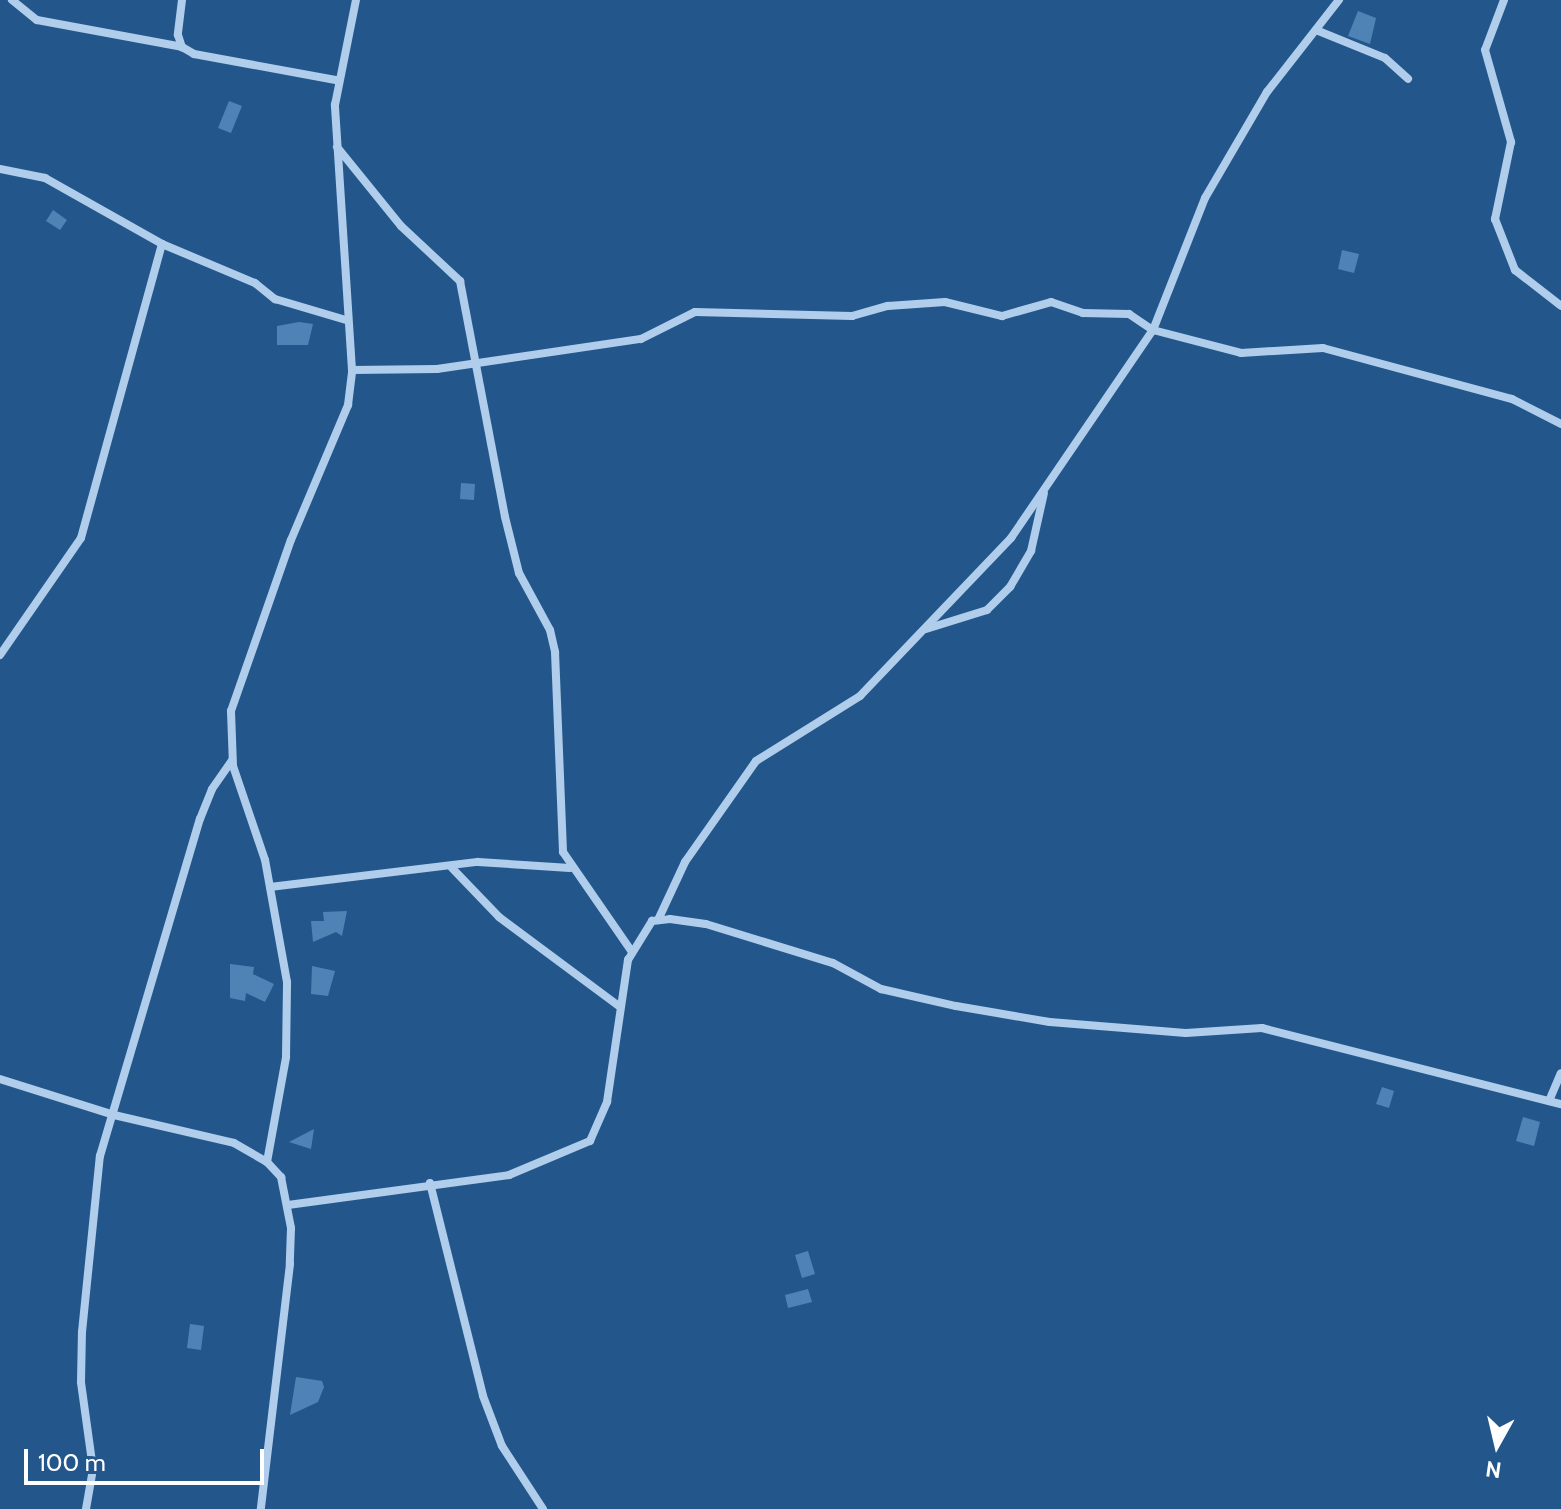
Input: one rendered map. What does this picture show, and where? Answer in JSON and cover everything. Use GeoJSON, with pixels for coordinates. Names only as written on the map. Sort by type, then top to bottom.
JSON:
{"type":"FeatureCollection","features":[{"type":"Feature","properties":{"kind":"street"},"geometry":{"type":"LineString","coordinates":[[12,0],[37,20],[182,47],[215,60],[336,80]]}},
{"type":"Feature","properties":{"kind":"street"},"geometry":{"type":"LineString","coordinates":[[182,0],[182,47]]}},
{"type":"Feature","properties":{"kind":"street"},"geometry":{"type":"LineString","coordinates":[[267,1162],[278,1118],[287,1021],[287,982],[270,887],[232,760],[231,711],[240,678],[291,540],[339,431],[352,370],[346,320],[336,80],[356,0]]}},
{"type":"Feature","properties":{"kind":"street"},"geometry":{"type":"LineString","coordinates":[[288,1205],[430,1183],[509,1175],[590,1141],[607,1102],[619,1006],[632,952],[642,933],[658,920],[685,862],[756,761],[860,696],[1011,538],[1153,330],[1205,198],[1267,92],[1339,0]]}},
{"type":"Feature","properties":{"kind":"street"},"geometry":{"type":"LineString","coordinates":[[1504,0],[1485,50],[1511,142],[1495,219],[1515,270],[1561,306]]}},
{"type":"Feature","properties":{"kind":"street"},"geometry":{"type":"LineString","coordinates":[[1316,30],[1385,58],[1408,79]]}},
{"type":"Feature","properties":{"kind":"street"},"geometry":{"type":"LineString","coordinates":[[337,147],[401,226],[460,281],[519,573],[550,630],[555,652],[560,688],[558,830],[570,868],[632,952]]}},
{"type":"Feature","properties":{"kind":"street"},"geometry":{"type":"LineString","coordinates":[[0,169],[45,178],[162,244],[215,264],[275,299],[346,320]]}},
{"type":"Feature","properties":{"kind":"street"},"geometry":{"type":"LineString","coordinates":[[0,655],[81,538],[162,244]]}},
{"type":"Feature","properties":{"kind":"street"},"geometry":{"type":"LineString","coordinates":[[352,370],[399,372],[641,339],[695,312],[852,316],[888,306],[945,302],[1002,316],[1051,302],[1083,313],[1129,314],[1153,330],[1241,353],[1323,348],[1512,399],[1561,424]]}},
{"type":"Feature","properties":{"kind":"street"},"geometry":{"type":"LineString","coordinates":[[926,629],[987,610],[1010,587],[1031,551],[1044,492]]}},
{"type":"Feature","properties":{"kind":"street"},"geometry":{"type":"LineString","coordinates":[[86,1509],[93,1469],[81,1382],[82,1332],[100,1156],[200,819],[212,789],[232,760]]}},
{"type":"Feature","properties":{"kind":"street"},"geometry":{"type":"LineString","coordinates":[[270,887],[488,862],[570,868]]}},
{"type":"Feature","properties":{"kind":"street"},"geometry":{"type":"LineString","coordinates":[[452,868],[499,917],[619,1006]]}},
{"type":"Feature","properties":{"kind":"street"},"geometry":{"type":"LineString","coordinates":[[658,920],[706,924],[833,963],[881,989],[982,1012],[1186,1033],[1262,1028],[1561,1104]]}},
{"type":"Feature","properties":{"kind":"street"},"geometry":{"type":"LineString","coordinates":[[1549,1101],[1561,1073]]}},
{"type":"Feature","properties":{"kind":"street"},"geometry":{"type":"LineString","coordinates":[[0,1079],[114,1115],[234,1143],[267,1162],[281,1177],[288,1205],[290,1264],[261,1509]]}},
{"type":"Feature","properties":{"kind":"street"},"geometry":{"type":"LineString","coordinates":[[430,1183],[483,1396],[502,1446],[543,1509]]}},
{"type":"Feature","properties":{"kind":"building"},"geometry":{"type":"Polygon","coordinates":[[[1358,11],[1376,18],[1370,44],[1348,36],[1358,11]]]}},
{"type":"Feature","properties":{"kind":"building"},"geometry":{"type":"Polygon","coordinates":[[[229,101],[242,106],[231,133],[218,128],[229,101]]]}},
{"type":"Feature","properties":{"kind":"building"},"geometry":{"type":"Polygon","coordinates":[[[53,210],[67,220],[60,230],[46,221],[53,210]]]}},
{"type":"Feature","properties":{"kind":"building"},"geometry":{"type":"Polygon","coordinates":[[[1342,250],[1359,254],[1354,273],[1338,269],[1342,250]]]}},
{"type":"Feature","properties":{"kind":"building"},"geometry":{"type":"Polygon","coordinates":[[[299,322],[313,324],[308,345],[277,345],[277,326],[299,322]]]}},
{"type":"Feature","properties":{"kind":"building"},"geometry":{"type":"Polygon","coordinates":[[[461,483],[475,484],[474,500],[460,499],[461,483]]]}},
{"type":"Feature","properties":{"kind":"building"},"geometry":{"type":"Polygon","coordinates":[[[347,911],[342,936],[336,932],[313,942],[311,921],[324,921],[323,912],[347,911]]]}},
{"type":"Feature","properties":{"kind":"building"},"geometry":{"type":"Polygon","coordinates":[[[230,964],[254,967],[253,974],[274,984],[265,1002],[246,993],[245,1001],[230,998],[230,964]]]}},
{"type":"Feature","properties":{"kind":"building"},"geometry":{"type":"Polygon","coordinates":[[[312,966],[335,971],[328,996],[311,994],[312,966]]]}},
{"type":"Feature","properties":{"kind":"building"},"geometry":{"type":"Polygon","coordinates":[[[1382,1087],[1394,1091],[1389,1108],[1376,1104],[1382,1087]]]}},
{"type":"Feature","properties":{"kind":"building"},"geometry":{"type":"Polygon","coordinates":[[[1523,1117],[1540,1122],[1534,1146],[1516,1141],[1523,1117]]]}},
{"type":"Feature","properties":{"kind":"building"},"geometry":{"type":"Polygon","coordinates":[[[314,1129],[311,1149],[289,1142],[314,1129]]]}},
{"type":"Feature","properties":{"kind":"building"},"geometry":{"type":"Polygon","coordinates":[[[808,1251],[815,1274],[802,1278],[795,1255],[808,1251]]]}},
{"type":"Feature","properties":{"kind":"building"},"geometry":{"type":"Polygon","coordinates":[[[808,1289],[812,1302],[788,1308],[785,1295],[808,1289]]]}},
{"type":"Feature","properties":{"kind":"building"},"geometry":{"type":"Polygon","coordinates":[[[190,1324],[204,1326],[201,1350],[187,1348],[190,1324]]]}},
{"type":"Feature","properties":{"kind":"building"},"geometry":{"type":"Polygon","coordinates":[[[296,1377],[322,1381],[324,1387],[318,1402],[290,1415],[296,1377]]]}}]}
